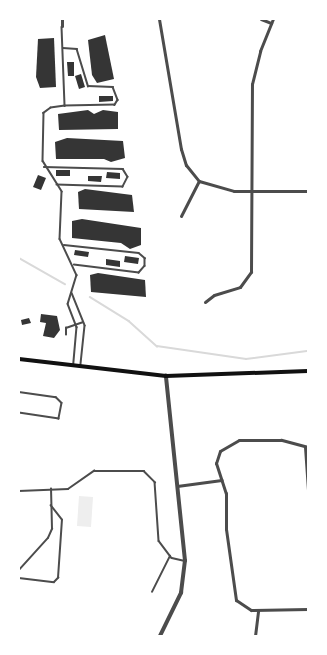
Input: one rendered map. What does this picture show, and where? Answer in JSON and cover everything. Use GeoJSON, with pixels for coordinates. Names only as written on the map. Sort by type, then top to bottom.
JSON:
{"type":"FeatureCollection","features":[{"type":"Feature","properties":{"kind":"main road"},"geometry":{"type":"LineString","coordinates":[[19,360],[166,376],[308,371]]}},
{"type":"Feature","properties":{"kind":"street"},"geometry":{"type":"LineString","coordinates":[[62,19],[62,26]]}},
{"type":"Feature","properties":{"kind":"street"},"geometry":{"type":"LineString","coordinates":[[160,19],[181,149],[186,165],[199,181],[221,189],[251,191],[308,191]]}},
{"type":"Feature","properties":{"kind":"street"},"geometry":{"type":"LineString","coordinates":[[261,19],[271,23]]}},
{"type":"Feature","properties":{"kind":"street"},"geometry":{"type":"LineString","coordinates":[[205,302],[214,295],[240,288],[251,272],[252,84],[273,19]]}},
{"type":"Feature","properties":{"kind":"street"},"geometry":{"type":"LineString","coordinates":[[181,216],[199,181]]}},
{"type":"Feature","properties":{"kind":"street"},"geometry":{"type":"LineString","coordinates":[[160,636],[181,593],[185,561],[166,376]]}},
{"type":"Feature","properties":{"kind":"street"},"geometry":{"type":"LineString","coordinates":[[308,490],[306,447],[280,440],[239,440],[220,451],[216,463],[222,480],[233,593],[239,603],[258,611],[308,609]]}},
{"type":"Feature","properties":{"kind":"street"},"geometry":{"type":"LineString","coordinates":[[177,486],[222,480]]}},
{"type":"Feature","properties":{"kind":"street"},"geometry":{"type":"LineString","coordinates":[[308,503],[308,546]]}},
{"type":"Feature","properties":{"kind":"street"},"geometry":{"type":"LineString","coordinates":[[255,636],[258,611]]}},
{"type":"Feature","properties":{"kind":"lane"},"geometry":{"type":"LineString","coordinates":[[62,26],[65,106]]}},
{"type":"Feature","properties":{"kind":"lane"},"geometry":{"type":"LineString","coordinates":[[63,48],[77,49],[88,86],[113,87],[118,100],[114,105],[65,106],[51,108],[44,112],[44,167],[57,185],[63,198],[60,239],[74,265],[77,280],[68,304],[76,324],[73,366]]}},
{"type":"Feature","properties":{"kind":"lane"},"geometry":{"type":"LineString","coordinates":[[44,167],[123,169],[128,177],[124,187],[57,185]]}},
{"type":"Feature","properties":{"kind":"lane"},"geometry":{"type":"LineString","coordinates":[[64,245],[138,254],[144,258],[145,266],[140,273],[74,265]]}},
{"type":"Feature","properties":{"kind":"lane"},"geometry":{"type":"LineString","coordinates":[[72,292],[83,322],[81,366]]}},
{"type":"Feature","properties":{"kind":"lane"},"geometry":{"type":"LineString","coordinates":[[66,335],[66,328],[83,322]]}},
{"type":"Feature","properties":{"kind":"lane"},"geometry":{"type":"LineString","coordinates":[[19,392],[56,397],[62,403],[59,419],[19,413]]}},
{"type":"Feature","properties":{"kind":"lane"},"geometry":{"type":"LineString","coordinates":[[19,490],[76,487],[94,471],[144,471],[155,482],[160,541],[170,556],[185,561]]}},
{"type":"Feature","properties":{"kind":"lane"},"geometry":{"type":"LineString","coordinates":[[19,570],[48,538],[52,506],[51,489]]}},
{"type":"Feature","properties":{"kind":"lane"},"geometry":{"type":"LineString","coordinates":[[19,578],[54,582],[58,578],[62,520],[52,506]]}},
{"type":"Feature","properties":{"kind":"lane"},"geometry":{"type":"LineString","coordinates":[[152,592],[170,556]]}},
{"type":"Feature","properties":{"kind":"shaded area"},"geometry":{"type":"Polygon","coordinates":[[[79,496],[93,497],[91,527],[77,526],[79,496]]]}},
{"type":"Feature","properties":{"kind":"building"},"geometry":{"type":"Polygon","coordinates":[[[105,35],[114,79],[97,83],[92,75],[88,40],[105,35]]]}},
{"type":"Feature","properties":{"kind":"building"},"geometry":{"type":"Polygon","coordinates":[[[54,38],[56,87],[40,88],[36,77],[38,39],[54,38]]]}},
{"type":"Feature","properties":{"kind":"building"},"geometry":{"type":"Polygon","coordinates":[[[67,62],[74,62],[74,76],[68,76],[67,62]]]}},
{"type":"Feature","properties":{"kind":"building"},"geometry":{"type":"Polygon","coordinates":[[[81,74],[85,87],[79,89],[75,76],[81,74]]]}},
{"type":"Feature","properties":{"kind":"building"},"geometry":{"type":"Polygon","coordinates":[[[99,96],[113,96],[113,101],[99,102],[99,96]]]}},
{"type":"Feature","properties":{"kind":"building"},"geometry":{"type":"Polygon","coordinates":[[[88,110],[94,114],[103,110],[118,112],[118,129],[59,130],[58,114],[88,110]]]}},
{"type":"Feature","properties":{"kind":"building"},"geometry":{"type":"Polygon","coordinates":[[[67,138],[123,141],[125,158],[111,162],[104,159],[56,159],[55,142],[67,138]]]}},
{"type":"Feature","properties":{"kind":"building"},"geometry":{"type":"Polygon","coordinates":[[[56,170],[70,170],[70,176],[56,176],[56,170]]]}},
{"type":"Feature","properties":{"kind":"building"},"geometry":{"type":"Polygon","coordinates":[[[107,172],[120,173],[120,179],[106,178],[107,172]]]}},
{"type":"Feature","properties":{"kind":"building"},"geometry":{"type":"Polygon","coordinates":[[[38,175],[46,178],[41,190],[33,187],[38,175]]]}},
{"type":"Feature","properties":{"kind":"building"},"geometry":{"type":"Polygon","coordinates":[[[88,176],[102,176],[101,182],[88,181],[88,176]]]}},
{"type":"Feature","properties":{"kind":"building"},"geometry":{"type":"Polygon","coordinates":[[[85,189],[132,195],[134,212],[79,209],[78,192],[85,189]]]}},
{"type":"Feature","properties":{"kind":"building"},"geometry":{"type":"Polygon","coordinates":[[[82,219],[141,228],[141,245],[130,249],[121,243],[72,238],[72,221],[82,219]]]}},
{"type":"Feature","properties":{"kind":"building"},"geometry":{"type":"Polygon","coordinates":[[[75,250],[89,252],[88,257],[74,255],[75,250]]]}},
{"type":"Feature","properties":{"kind":"building"},"geometry":{"type":"Polygon","coordinates":[[[125,256],[139,258],[138,264],[124,262],[125,256]]]}},
{"type":"Feature","properties":{"kind":"building"},"geometry":{"type":"Polygon","coordinates":[[[106,259],[120,261],[120,267],[106,265],[106,259]]]}},
{"type":"Feature","properties":{"kind":"building"},"geometry":{"type":"Polygon","coordinates":[[[98,273],[145,280],[146,297],[91,292],[90,275],[98,273]]]}},
{"type":"Feature","properties":{"kind":"building"},"geometry":{"type":"Polygon","coordinates":[[[41,314],[57,316],[60,330],[54,338],[43,336],[46,323],[40,322],[41,314]]]}},
{"type":"Feature","properties":{"kind":"building"},"geometry":{"type":"Polygon","coordinates":[[[29,318],[31,323],[22,325],[21,320],[29,318]]]}},
{"type":"Feature","properties":{"kind":"waterway"},"geometry":{"type":"LineString","coordinates":[[19,258],[65,284]]}},
{"type":"Feature","properties":{"kind":"waterway"},"geometry":{"type":"LineString","coordinates":[[90,297],[129,321],[157,346],[246,359],[308,351]]}}]}
